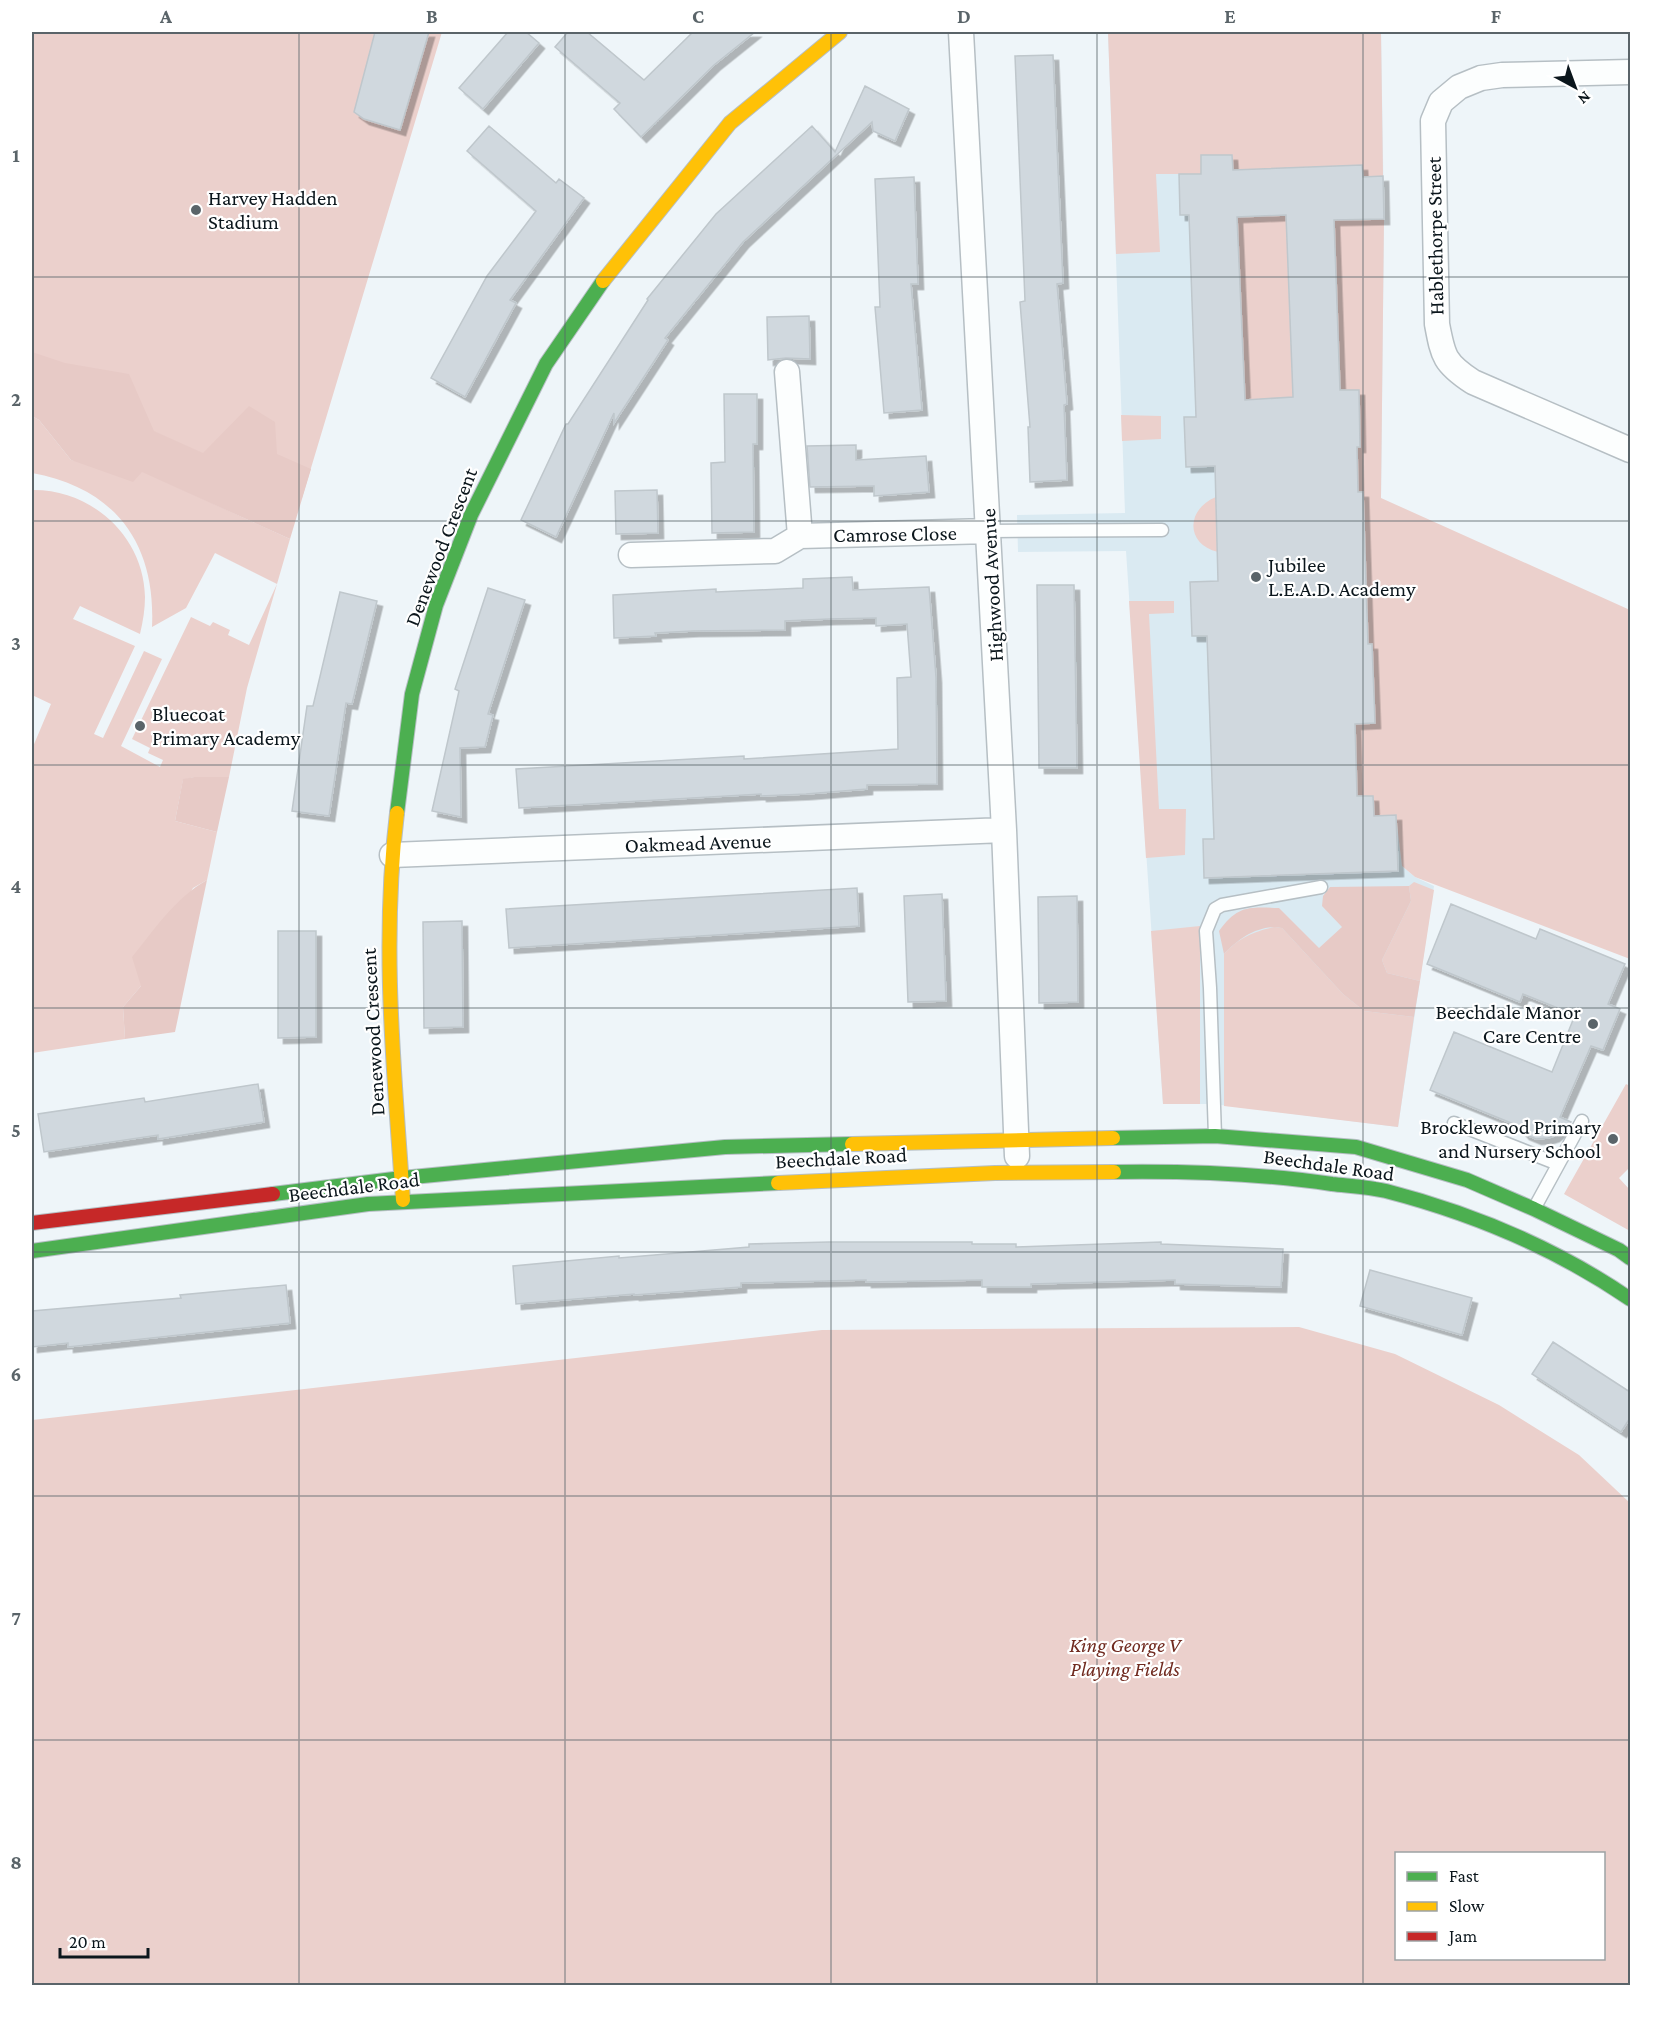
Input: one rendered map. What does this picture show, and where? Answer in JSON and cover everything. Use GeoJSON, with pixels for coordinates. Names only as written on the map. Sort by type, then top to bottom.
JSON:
{"type":"FeatureCollection","features":[{"type":"Feature","properties":{"kind":"street","name":"Denewood Crescent"},"geometry":{"type":"LineString","coordinates":[[403,1201],[389,1001],[392,855],[412,694],[436,604],[471,515],[546,364],[596,289],[730,123],[840,32]]}},
{"type":"Feature","properties":{"kind":"street","name":"Highwood Avenue"},"geometry":{"type":"LineString","coordinates":[[961,32],[1004,831],[1018,1173]]}},
{"type":"Feature","properties":{"kind":"street","name":"Hablethorpe Street"},"geometry":{"type":"LineString","coordinates":[[1630,72],[1502,75],[1481,78],[1459,87],[1441,102],[1433,121],[1437,324],[1442,351],[1454,370],[1473,382],[1630,450]]}},
{"type":"Feature","properties":{"kind":"street"},"geometry":{"type":"LineString","coordinates":[[787,372],[800,536]]}},
{"type":"Feature","properties":{"kind":"street","name":"Camrose Close"},"geometry":{"type":"LineString","coordinates":[[631,555],[775,550],[800,536],[989,531]]}},
{"type":"Feature","properties":{"kind":"street","name":"Oakmead Avenue"},"geometry":{"type":"LineString","coordinates":[[392,855],[1004,831]]}},
{"type":"Feature","properties":{"kind":"street","name":"Beechdale Road"},"geometry":{"type":"LineString","coordinates":[[32,1223],[402,1178],[725,1147],[1215,1136],[1356,1148],[1467,1180],[1534,1209],[1619,1250],[1630,1258]]}},
{"type":"Feature","properties":{"kind":"street","name":"Beechdale Road"},"geometry":{"type":"LineString","coordinates":[[32,1251],[403,1201],[880,1177],[1188,1171],[1285,1177],[1384,1191],[1468,1217],[1538,1246],[1608,1284],[1630,1299]]}},
{"type":"Feature","properties":{"kind":"lane"},"geometry":{"type":"LineString","coordinates":[[989,531],[1162,530]]}},
{"type":"Feature","properties":{"kind":"lane"},"geometry":{"type":"LineString","coordinates":[[1215,1136],[1206,931],[1215,909],[1222,905],[1321,887]]}},
{"type":"Feature","properties":{"kind":"lane"},"geometry":{"type":"LineString","coordinates":[[1534,1209],[1582,1121]]}},
{"type":"Feature","properties":{"kind":"lane"},"geometry":{"type":"LineString","coordinates":[[1454,1122],[1558,1164]]}},
{"type":"Feature","properties":{"kind":"shaded area","name":"Jubilee L.E.A.D. Academy"},"geometry":{"type":"Polygon","coordinates":[[[1108,32],[1381,32],[1384,219],[1381,498],[1395,810],[1402,866],[1415,877],[1434,886],[1398,1127],[1213,1104],[1163,1104],[1126,551],[1018,552],[1017,515],[1125,513],[1108,32]]]}},
{"type":"Feature","properties":{"kind":"shaded area"},"geometry":{"type":"Polygon","coordinates":[[[32,352],[65,363],[129,374],[154,431],[203,453],[249,406],[275,422],[277,454],[311,469],[290,539],[142,472],[133,482],[71,460],[39,420],[32,416],[32,352]]]}},
{"type":"Feature","properties":{"kind":"shaded area"},"geometry":{"type":"Polygon","coordinates":[[[229,777],[217,832],[175,821],[183,779],[229,777]]]}},
{"type":"Feature","properties":{"kind":"shaded area"},"geometry":{"type":"Polygon","coordinates":[[[207,880],[175,1032],[125,1039],[123,1007],[141,986],[132,957],[175,905],[207,880]]]}},
{"type":"Feature","properties":{"kind":"shaded area"},"geometry":{"type":"Polygon","coordinates":[[[1409,886],[1411,901],[1382,960],[1387,973],[1420,981],[1414,1017],[1364,1011],[1343,994],[1282,928],[1266,928],[1250,933],[1224,954],[1219,931],[1232,916],[1245,909],[1279,908],[1319,948],[1342,927],[1322,906],[1323,896],[1330,887],[1409,886]]]}},
{"type":"Feature","properties":{"kind":"green space","name":"Harvey Hadden Stadium"},"geometry":{"type":"Polygon","coordinates":[[[32,32],[442,32],[302,498],[32,377],[32,32]]]}},
{"type":"Feature","properties":{"kind":"green space"},"geometry":{"type":"Polygon","coordinates":[[[1108,32],[1381,32],[1383,176],[1363,177],[1362,165],[1233,170],[1232,155],[1201,155],[1201,174],[1156,174],[1160,252],[1116,254],[1108,32]]]}},
{"type":"Feature","properties":{"kind":"green space"},"geometry":{"type":"Polygon","coordinates":[[[1317,213],[1287,245],[1292,375],[1321,396],[1245,400],[1237,217],[1317,213]]]}},
{"type":"Feature","properties":{"kind":"green space"},"geometry":{"type":"Polygon","coordinates":[[[1384,219],[1381,498],[1630,610],[1630,959],[1415,877],[1402,866],[1396,816],[1374,816],[1373,796],[1357,796],[1355,724],[1375,723],[1372,644],[1368,644],[1363,492],[1358,492],[1358,476],[1343,476],[1343,447],[1360,447],[1359,391],[1340,390],[1334,220],[1384,219]]]}},
{"type":"Feature","properties":{"kind":"green space"},"geometry":{"type":"Polygon","coordinates":[[[1121,415],[1161,416],[1161,439],[1122,441],[1121,415]]]}},
{"type":"Feature","properties":{"kind":"green space","name":"Bluecoat Primary Academy"},"geometry":{"type":"Polygon","coordinates":[[[32,416],[39,420],[71,460],[142,471],[290,539],[247,688],[229,777],[194,777],[183,780],[175,821],[217,832],[207,880],[193,888],[141,986],[123,1007],[125,1039],[32,1053],[32,749],[51,704],[32,695],[32,490],[54,492],[93,507],[110,520],[124,536],[135,554],[142,575],[145,597],[140,634],[80,606],[73,619],[135,646],[94,734],[103,738],[144,651],[162,659],[121,746],[160,767],[163,760],[148,753],[150,748],[132,739],[191,617],[210,626],[213,622],[230,630],[228,635],[249,645],[277,584],[215,553],[186,608],[152,627],[147,570],[138,545],[125,524],[107,506],[86,492],[61,480],[32,473],[32,416]]]}},
{"type":"Feature","properties":{"kind":"green space"},"geometry":{"type":"Polygon","coordinates":[[[1216,497],[1218,552],[1207,548],[1200,542],[1193,526],[1199,510],[1206,502],[1216,497]]]}},
{"type":"Feature","properties":{"kind":"green space"},"geometry":{"type":"Polygon","coordinates":[[[1129,601],[1174,601],[1174,613],[1149,614],[1159,809],[1186,809],[1185,855],[1146,858],[1129,601]]]}},
{"type":"Feature","properties":{"kind":"green space"},"geometry":{"type":"Polygon","coordinates":[[[1414,882],[1434,890],[1420,981],[1387,973],[1382,960],[1411,901],[1409,886],[1414,882]]]}},
{"type":"Feature","properties":{"kind":"green space"},"geometry":{"type":"Polygon","coordinates":[[[1200,926],[1200,1104],[1163,1104],[1151,931],[1200,926]]]}},
{"type":"Feature","properties":{"kind":"green space"},"geometry":{"type":"Polygon","coordinates":[[[1274,927],[1282,928],[1343,994],[1364,1011],[1414,1017],[1398,1127],[1224,1106],[1224,954],[1247,936],[1274,927]]]}},
{"type":"Feature","properties":{"kind":"green space","name":"Brocklewood Primary and Nursery School"},"geometry":{"type":"Polygon","coordinates":[[[1626,1084],[1630,1086],[1630,1167],[1619,1178],[1630,1190],[1630,1231],[1564,1194],[1626,1084]]]}},
{"type":"Feature","properties":{"kind":"green space","name":"King George V Playing Fields"},"geometry":{"type":"Polygon","coordinates":[[[1299,1327],[1395,1354],[1499,1405],[1579,1455],[1630,1503],[1630,1985],[32,1985],[32,1420],[822,1330],[1299,1327]]]}},
{"type":"Feature","properties":{"kind":"building"},"geometry":{"type":"Polygon","coordinates":[[[375,32],[429,32],[400,130],[364,119],[354,112],[375,32]]]}},
{"type":"Feature","properties":{"kind":"building"},"geometry":{"type":"Polygon","coordinates":[[[508,32],[526,32],[539,43],[483,109],[459,88],[508,32]]]}},
{"type":"Feature","properties":{"kind":"building"},"geometry":{"type":"Polygon","coordinates":[[[568,32],[587,32],[644,80],[693,32],[755,32],[714,65],[641,137],[614,109],[620,103],[555,47],[568,32]]]}},
{"type":"Feature","properties":{"kind":"building"},"geometry":{"type":"Polygon","coordinates":[[[1053,55],[1063,283],[1057,284],[1067,404],[1064,405],[1067,480],[1030,482],[1028,427],[1030,427],[1020,302],[1025,301],[1015,56],[1053,55]]]}},
{"type":"Feature","properties":{"kind":"building"},"geometry":{"type":"Polygon","coordinates":[[[865,86],[909,109],[895,141],[873,131],[872,122],[743,242],[665,338],[668,340],[614,423],[614,413],[556,537],[521,520],[566,424],[647,299],[716,214],[812,126],[835,152],[865,86]]]}},
{"type":"Feature","properties":{"kind":"building"},"geometry":{"type":"Polygon","coordinates":[[[489,126],[556,183],[559,179],[584,198],[510,300],[516,303],[465,397],[431,378],[487,276],[536,211],[467,151],[489,126]]]}},
{"type":"Feature","properties":{"kind":"building"},"geometry":{"type":"Polygon","coordinates":[[[1201,155],[1232,155],[1233,170],[1362,165],[1363,177],[1383,176],[1384,219],[1334,220],[1340,390],[1359,390],[1358,492],[1363,492],[1368,644],[1372,644],[1375,723],[1355,724],[1357,796],[1373,796],[1374,816],[1396,815],[1398,871],[1204,878],[1203,839],[1214,839],[1207,636],[1192,636],[1190,582],[1218,581],[1215,466],[1186,467],[1184,417],[1196,417],[1189,215],[1180,215],[1179,174],[1201,174],[1201,155]],[[1286,215],[1237,217],[1245,400],[1293,397],[1286,215]]]}},
{"type":"Feature","properties":{"kind":"building"},"geometry":{"type":"Polygon","coordinates":[[[914,177],[918,284],[911,284],[922,410],[884,413],[875,307],[880,307],[875,179],[914,177]]]}},
{"type":"Feature","properties":{"kind":"building"},"geometry":{"type":"Polygon","coordinates":[[[809,316],[810,359],[768,360],[767,317],[809,316]]]}},
{"type":"Feature","properties":{"kind":"building"},"geometry":{"type":"Polygon","coordinates":[[[724,394],[757,394],[757,444],[753,444],[754,532],[712,533],[711,463],[725,462],[724,394]]]}},
{"type":"Feature","properties":{"kind":"building"},"geometry":{"type":"Polygon","coordinates":[[[856,445],[856,460],[926,456],[929,492],[874,496],[874,486],[810,487],[807,446],[856,445]]]}},
{"type":"Feature","properties":{"kind":"building"},"geometry":{"type":"Polygon","coordinates":[[[657,490],[658,533],[616,534],[615,491],[657,490]]]}},
{"type":"Feature","properties":{"kind":"building"},"geometry":{"type":"Polygon","coordinates":[[[852,577],[853,590],[929,587],[936,677],[937,784],[867,785],[867,789],[806,794],[761,796],[761,794],[519,808],[516,769],[744,756],[744,759],[898,749],[897,678],[911,677],[907,624],[876,626],[876,618],[785,621],[785,630],[693,631],[614,638],[613,595],[716,589],[716,592],[803,588],[803,579],[852,577]]]}},
{"type":"Feature","properties":{"kind":"building"},"geometry":{"type":"Polygon","coordinates":[[[1037,585],[1074,585],[1077,768],[1039,768],[1037,585]]]}},
{"type":"Feature","properties":{"kind":"building"},"geometry":{"type":"Polygon","coordinates":[[[488,588],[525,600],[488,714],[493,715],[485,747],[460,748],[461,817],[432,811],[459,691],[455,689],[488,588]]]}},
{"type":"Feature","properties":{"kind":"building"},"geometry":{"type":"Polygon","coordinates":[[[340,592],[377,601],[352,704],[346,703],[329,816],[292,811],[307,706],[313,706],[340,592]]]}},
{"type":"Feature","properties":{"kind":"building"},"geometry":{"type":"Polygon","coordinates":[[[857,888],[859,926],[509,948],[506,909],[857,888]]]}},
{"type":"Feature","properties":{"kind":"building"},"geometry":{"type":"Polygon","coordinates":[[[942,894],[946,1001],[908,1002],[904,896],[942,894]]]}},
{"type":"Feature","properties":{"kind":"building"},"geometry":{"type":"Polygon","coordinates":[[[1077,896],[1078,1002],[1039,1003],[1038,897],[1077,896]]]}},
{"type":"Feature","properties":{"kind":"building","name":"Beechdale Manor Care Centre"},"geometry":{"type":"Polygon","coordinates":[[[1451,904],[1536,939],[1540,929],[1625,964],[1608,1004],[1620,1009],[1603,1050],[1591,1046],[1560,1117],[1571,1122],[1554,1136],[1536,1139],[1524,1134],[1516,1125],[1430,1090],[1454,1032],[1552,1072],[1575,1015],[1523,994],[1520,1002],[1427,964],[1451,904]]]}},
{"type":"Feature","properties":{"kind":"building"},"geometry":{"type":"Polygon","coordinates":[[[462,921],[463,1027],[424,1028],[423,922],[462,921]]]}},
{"type":"Feature","properties":{"kind":"building"},"geometry":{"type":"Polygon","coordinates":[[[278,931],[316,931],[316,1037],[278,1038],[278,931]]]}},
{"type":"Feature","properties":{"kind":"building"},"geometry":{"type":"Polygon","coordinates":[[[258,1084],[264,1122],[158,1139],[158,1135],[44,1152],[38,1114],[144,1098],[145,1102],[258,1084]]]}},
{"type":"Feature","properties":{"kind":"building"},"geometry":{"type":"Polygon","coordinates":[[[972,1242],[972,1244],[1016,1244],[1016,1247],[1161,1242],[1161,1244],[1283,1249],[1281,1287],[1175,1284],[1175,1280],[982,1287],[982,1280],[866,1282],[866,1280],[741,1283],[741,1287],[516,1304],[513,1266],[749,1247],[749,1244],[972,1242]]]}},
{"type":"Feature","properties":{"kind":"building"},"geometry":{"type":"Polygon","coordinates":[[[1370,1270],[1472,1298],[1462,1335],[1360,1306],[1370,1270]]]}},
{"type":"Feature","properties":{"kind":"building"},"geometry":{"type":"Polygon","coordinates":[[[286,1285],[290,1323],[68,1347],[68,1343],[32,1347],[32,1311],[181,1298],[180,1295],[286,1285]]]}},
{"type":"Feature","properties":{"kind":"building"},"geometry":{"type":"Polygon","coordinates":[[[1553,1342],[1630,1392],[1630,1418],[1621,1432],[1532,1374],[1553,1342]]]}},
{"type":"Feature","properties":{"kind":"traffic: fast"},"geometry":{"type":"LineString","coordinates":[[397,813],[412,694],[436,605],[471,515],[546,364],[603,281]]}},
{"type":"Feature","properties":{"kind":"traffic: fast"},"geometry":{"type":"LineString","coordinates":[[1113,1138],[1215,1136],[1356,1147],[1467,1180],[1534,1209],[1619,1250],[1630,1258]]}},
{"type":"Feature","properties":{"kind":"traffic: fast"},"geometry":{"type":"LineString","coordinates":[[273,1194],[402,1178],[725,1147],[852,1144]]}},
{"type":"Feature","properties":{"kind":"traffic: fast"},"geometry":{"type":"LineString","coordinates":[[1114,1172],[1196,1172],[1250,1175],[1386,1191],[1450,1210],[1512,1234],[1573,1264],[1630,1299]]}},
{"type":"Feature","properties":{"kind":"traffic: fast"},"geometry":{"type":"LineString","coordinates":[[32,1251],[368,1204],[778,1183]]}},
{"type":"Feature","properties":{"kind":"traffic: slow"},"geometry":{"type":"LineString","coordinates":[[603,281],[730,123],[840,32]]}},
{"type":"Feature","properties":{"kind":"traffic: slow"},"geometry":{"type":"LineString","coordinates":[[397,813],[392,862],[389,958],[403,1200]]}},
{"type":"Feature","properties":{"kind":"traffic: slow"},"geometry":{"type":"LineString","coordinates":[[852,1144],[1113,1138]]}},
{"type":"Feature","properties":{"kind":"traffic: slow"},"geometry":{"type":"LineString","coordinates":[[778,1183],[995,1173],[1114,1172]]}},
{"type":"Feature","properties":{"kind":"traffic: jam"},"geometry":{"type":"LineString","coordinates":[[32,1223],[273,1194]]}},
{"type":"Feature","properties":{"kind":"place","name":"Harvey Hadden Stadium"},"geometry":{"type":"Point","coordinates":[196,210]}},
{"type":"Feature","properties":{"kind":"place","name":"Jubilee L.E.A.D. Academy"},"geometry":{"type":"Point","coordinates":[1256,577]}},
{"type":"Feature","properties":{"kind":"place","name":"Bluecoat Primary Academy"},"geometry":{"type":"Point","coordinates":[140,726]}},
{"type":"Feature","properties":{"kind":"place","name":"Beechdale Manor Care Centre"},"geometry":{"type":"Point","coordinates":[1593,1024]}},
{"type":"Feature","properties":{"kind":"place","name":"Brocklewood Primary and Nursery School"},"geometry":{"type":"Point","coordinates":[1613,1139]}}]}
